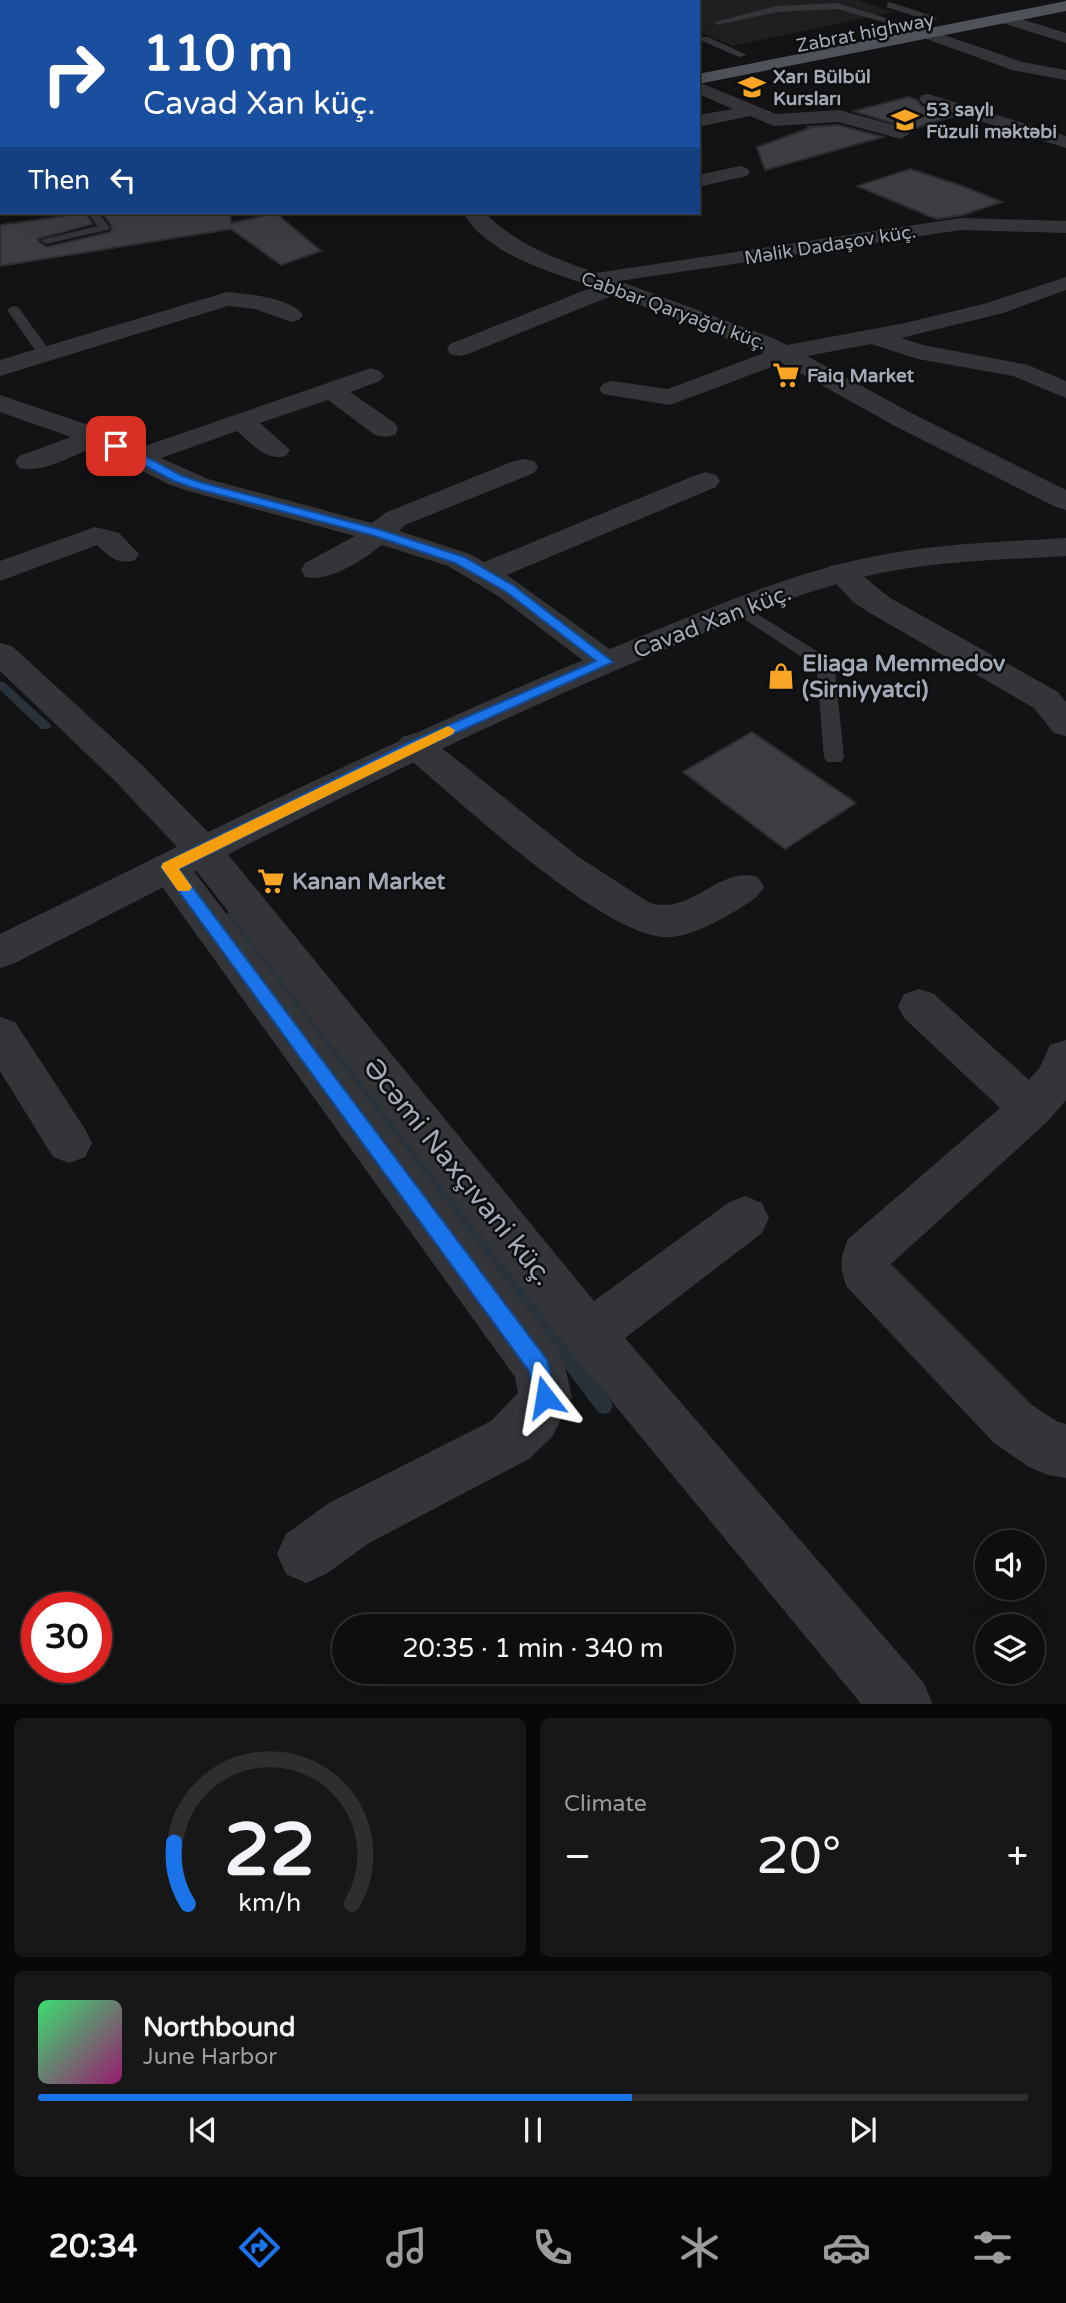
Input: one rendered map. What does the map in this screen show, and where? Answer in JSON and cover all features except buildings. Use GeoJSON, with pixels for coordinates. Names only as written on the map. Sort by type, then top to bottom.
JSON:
{"type":"FeatureCollection","features":[{"type":"Feature","properties":{"kind":"main road","name":"Zabrat highway"},"geometry":{"type":"LineString","coordinates":[[700,64],[905,25],[930,27],[1031,0]]}},
{"type":"Feature","properties":{"kind":"main road"},"geometry":{"type":"LineString","coordinates":[[700,79],[930,27],[1005,19],[1066,6]]}},
{"type":"Feature","properties":{"kind":"street"},"geometry":{"type":"LineString","coordinates":[[1005,19],[1066,38]]}},
{"type":"Feature","properties":{"kind":"street"},"geometry":{"type":"LineString","coordinates":[[930,27],[1018,66],[1066,75]]}},
{"type":"Feature","properties":{"kind":"street"},"geometry":{"type":"LineString","coordinates":[[700,88],[748,111],[771,129],[839,116],[901,133]]}},
{"type":"Feature","properties":{"kind":"street"},"geometry":{"type":"LineString","coordinates":[[928,99],[1066,142]]}},
{"type":"Feature","properties":{"kind":"street"},"geometry":{"type":"LineString","coordinates":[[700,121],[748,111]]}},
{"type":"Feature","properties":{"kind":"street"},"geometry":{"type":"LineString","coordinates":[[700,181],[740,172]]}},
{"type":"Feature","properties":{"kind":"street","name":"Cabbar Qaryağdı küç."},"geometry":{"type":"LineString","coordinates":[[474,214],[487,229],[515,248],[605,284],[734,330],[786,353],[902,419],[1066,501]]}},
{"type":"Feature","properties":{"kind":"street","name":"Məlik Dadaşov küç."},"geometry":{"type":"LineString","coordinates":[[459,349],[622,274],[961,224],[1066,227]]}},
{"type":"Feature","properties":{"kind":"street"},"geometry":{"type":"LineString","coordinates":[[611,389],[670,397],[786,353],[995,308],[1064,283]]}},
{"type":"Feature","properties":{"kind":"street"},"geometry":{"type":"LineString","coordinates":[[0,368],[227,299],[259,302],[291,315]]}},
{"type":"Feature","properties":{"kind":"street"},"geometry":{"type":"LineString","coordinates":[[873,336],[918,352],[1003,366],[1039,377],[1066,390]]}},
{"type":"Feature","properties":{"kind":"street"},"geometry":{"type":"LineString","coordinates":[[1039,377],[1066,370]]}},
{"type":"Feature","properties":{"kind":"street"},"geometry":{"type":"LineString","coordinates":[[138,457],[371,376]]}},
{"type":"Feature","properties":{"kind":"street"},"geometry":{"type":"LineString","coordinates":[[331,390],[384,429]]}},
{"type":"Feature","properties":{"kind":"street"},"geometry":{"type":"LineString","coordinates":[[0,402],[96,437],[178,478],[209,489],[436,551],[484,573],[509,589],[606,662]]}},
{"type":"Feature","properties":{"kind":"street"},"geometry":{"type":"LineString","coordinates":[[240,420],[276,450]]}},
{"type":"Feature","properties":{"kind":"street"},"geometry":{"type":"LineString","coordinates":[[29,462],[96,437]]}},
{"type":"Feature","properties":{"kind":"street"},"geometry":{"type":"LineString","coordinates":[[316,570],[364,544],[395,519],[411,511],[524,467]]}},
{"type":"Feature","properties":{"kind":"street"},"geometry":{"type":"LineString","coordinates":[[484,573],[706,481]]}},
{"type":"Feature","properties":{"kind":"street"},"geometry":{"type":"LineString","coordinates":[[0,572],[95,537],[108,539],[124,554]]}},
{"type":"Feature","properties":{"kind":"street","name":"Cavad Xan küç."},"geometry":{"type":"LineString","coordinates":[[0,952],[415,746],[606,662],[741,609],[841,573],[919,557],[1066,547]]}},
{"type":"Feature","properties":{"kind":"street"},"geometry":{"type":"LineString","coordinates":[[841,573],[864,595],[881,606],[1046,700],[1066,724]]}},
{"type":"Feature","properties":{"kind":"street","name":"Əcəmi Naxçıvani küç."},"geometry":{"type":"LineString","coordinates":[[0,653],[108,751],[166,809],[186,859],[902,1704]]}},
{"type":"Feature","properties":{"kind":"street"},"geometry":{"type":"LineString","coordinates":[[415,746],[566,868],[637,915],[663,922],[694,916],[744,887]]}},
{"type":"Feature","properties":{"kind":"street"},"geometry":{"type":"LineString","coordinates":[[186,859],[539,1367],[545,1397],[533,1418],[510,1440],[349,1523],[306,1554]]}},
{"type":"Feature","properties":{"kind":"street"},"geometry":{"type":"LineString","coordinates":[[919,1006],[1031,1109]]}},
{"type":"Feature","properties":{"kind":"street"},"geometry":{"type":"LineString","coordinates":[[0,1034],[69,1143]]}},
{"type":"Feature","properties":{"kind":"street"},"geometry":{"type":"LineString","coordinates":[[1066,1058],[1058,1077],[1031,1109],[866,1255],[865,1271],[1013,1424],[1048,1448],[1066,1451]]}},
{"type":"Feature","properties":{"kind":"street"},"geometry":{"type":"LineString","coordinates":[[589,1335],[745,1219]]}},
{"type":"Feature","properties":{"kind":"lane"},"geometry":{"type":"LineString","coordinates":[[885,4],[930,27]]}},
{"type":"Feature","properties":{"kind":"lane"},"geometry":{"type":"LineString","coordinates":[[718,22],[777,9],[837,6],[905,25]]}},
{"type":"Feature","properties":{"kind":"lane"},"geometry":{"type":"LineString","coordinates":[[705,39],[742,55]]}},
{"type":"Feature","properties":{"kind":"lane"},"geometry":{"type":"LineString","coordinates":[[46,240],[104,228],[94,214]]}},
{"type":"Feature","properties":{"kind":"lane"},"geometry":{"type":"LineString","coordinates":[[13,310],[45,354]]}},
{"type":"Feature","properties":{"kind":"lane"},"geometry":{"type":"LineString","coordinates":[[741,609],[817,659],[826,671],[834,757]]}},
{"type":"Feature","properties":{"kind":"shaded area"},"geometry":{"type":"Polygon","coordinates":[[[700,0],[858,0],[893,12],[732,46],[700,32],[700,0]]]}},
{"type":"Feature","properties":{"kind":"waterway"},"geometry":{"type":"LineString","coordinates":[[0,684],[45,726]]}},
{"type":"Feature","properties":{"kind":"waterway"},"geometry":{"type":"LineString","coordinates":[[232,916],[604,1406]]}},
{"type":"Feature","properties":{"kind":"slow traffic"},"geometry":{"type":"LineString","coordinates":[[183,887],[169,867],[448,730]]}},
{"type":"Feature","properties":{"kind":"place","name":"Xarı Bülbül Kursları"},"geometry":{"type":"Point","coordinates":[752,87]}},
{"type":"Feature","properties":{"kind":"place","name":"53 saylı Füzuli məktəbi"},"geometry":{"type":"Point","coordinates":[905,120]}},
{"type":"Feature","properties":{"kind":"place","name":"Faiq Market"},"geometry":{"type":"Point","coordinates":[786,375]}},
{"type":"Feature","properties":{"kind":"place","name":"Eliaga Memmedov (Sirniyyatci)"},"geometry":{"type":"Point","coordinates":[781,676]}},
{"type":"Feature","properties":{"kind":"place","name":"Kanan Market"},"geometry":{"type":"Point","coordinates":[271,881]}},
{"type":"Feature","properties":{"kind":"route"},"geometry":{"type":"LineString","coordinates":[[116,446],[178,478],[198,485],[376,533],[459,560],[509,589],[606,662],[415,746],[169,867],[539,1367],[545,1397]]}}]}
